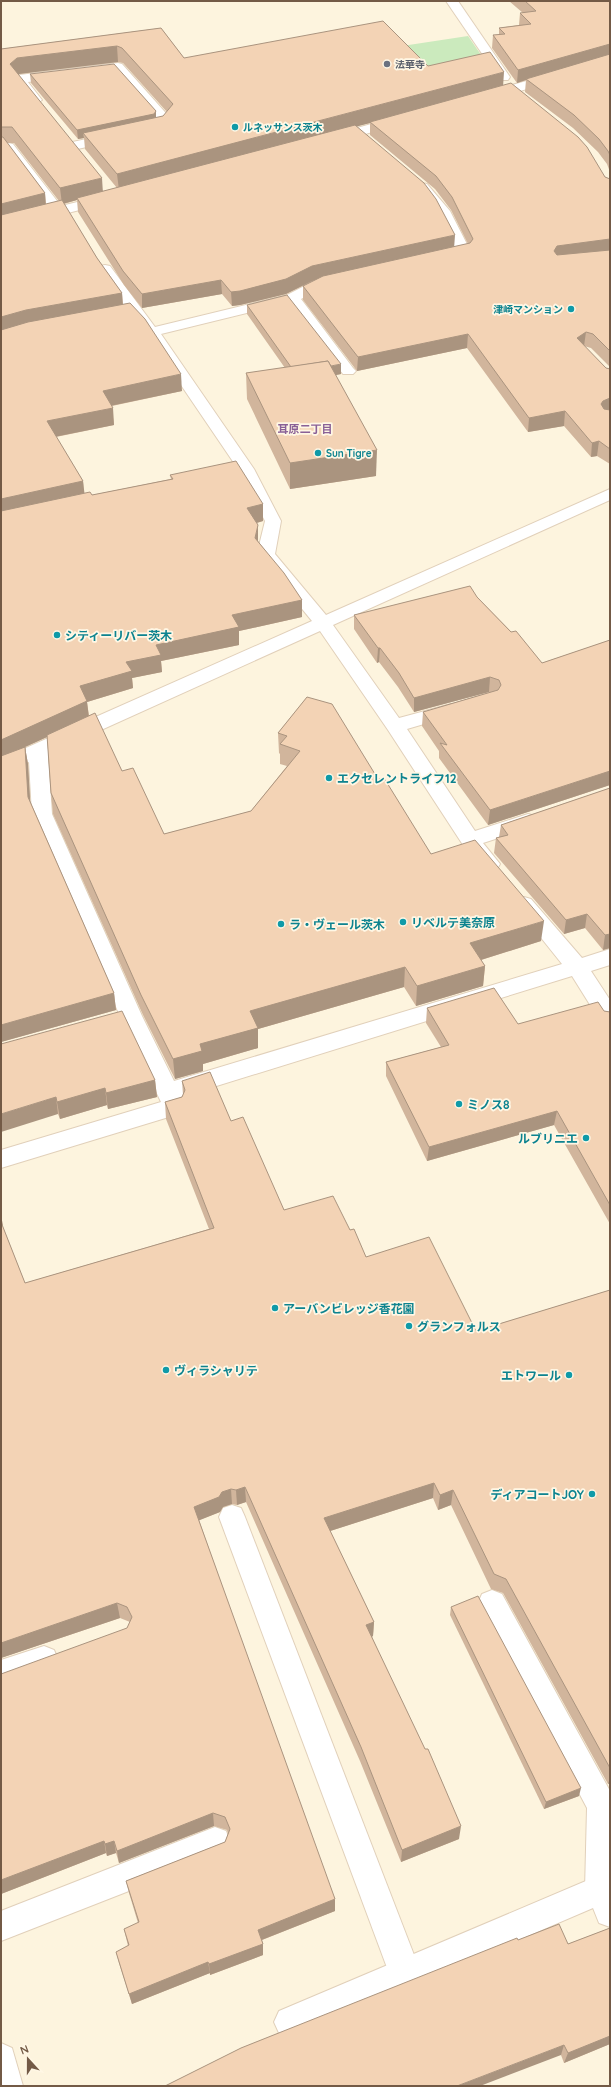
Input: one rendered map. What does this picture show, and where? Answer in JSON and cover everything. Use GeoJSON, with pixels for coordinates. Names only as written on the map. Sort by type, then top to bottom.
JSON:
{"type":"FeatureCollection","features":[{"type":"Feature","properties":{"kind":"street"},"geometry":{"type":"LineString","coordinates":[[452,1],[513,90],[525,99]]}},
{"type":"Feature","properties":{"kind":"street"},"geometry":{"type":"LineString","coordinates":[[476,100],[610,61]]}},
{"type":"Feature","properties":{"kind":"street"},"geometry":{"type":"LineString","coordinates":[[44,110],[19,79],[118,67],[165,120],[159,127],[73,146]]}},
{"type":"Feature","properties":{"kind":"street"},"geometry":{"type":"LineString","coordinates":[[319,143],[416,116]]}},
{"type":"Feature","properties":{"kind":"street"},"geometry":{"type":"LineString","coordinates":[[357,132],[369,142]]}},
{"type":"Feature","properties":{"kind":"street"},"geometry":{"type":"LineString","coordinates":[[63,134],[82,157]]}},
{"type":"Feature","properties":{"kind":"street"},"geometry":{"type":"LineString","coordinates":[[1,148],[8,147],[67,215]]}},
{"type":"Feature","properties":{"kind":"street"},"geometry":{"type":"LineString","coordinates":[[411,178],[429,193],[443,211],[464,252],[425,260]]}},
{"type":"Feature","properties":{"kind":"street"},"geometry":{"type":"LineString","coordinates":[[1,226],[67,215],[115,197],[106,186]]}},
{"type":"Feature","properties":{"kind":"street"},"geometry":{"type":"LineString","coordinates":[[95,254],[128,314],[152,332],[238,471],[273,521],[266,554],[323,623],[395,726],[470,840],[578,968],[610,1018]]}},
{"type":"Feature","properties":{"kind":"street"},"geometry":{"type":"LineString","coordinates":[[152,332],[292,298],[316,285],[345,278]]}},
{"type":"Feature","properties":{"kind":"street"},"geometry":{"type":"LineString","coordinates":[[292,298],[348,371]]}},
{"type":"Feature","properties":{"kind":"street"},"geometry":{"type":"LineString","coordinates":[[1,767],[610,494]]}},
{"type":"Feature","properties":{"kind":"street"},"geometry":{"type":"LineString","coordinates":[[395,726],[467,705]]}},
{"type":"Feature","properties":{"kind":"street"},"geometry":{"type":"LineString","coordinates":[[1,1159],[174,1107],[131,1016],[42,814],[38,750]]}},
{"type":"Feature","properties":{"kind":"street"},"geometry":{"type":"LineString","coordinates":[[470,840],[544,815]]}},
{"type":"Feature","properties":{"kind":"street"},"geometry":{"type":"LineString","coordinates":[[168,1092],[610,957]]}},
{"type":"Feature","properties":{"kind":"street"},"geometry":{"type":"LineString","coordinates":[[108,1022],[131,1016]]}},
{"type":"Feature","properties":{"kind":"street"},"geometry":{"type":"LineString","coordinates":[[232,1517],[405,1973]]}},
{"type":"Feature","properties":{"kind":"street"},"geometry":{"type":"LineString","coordinates":[[290,2022],[405,1973],[605,1901],[602,1806],[492,1603]]}},
{"type":"Feature","properties":{"kind":"street"},"geometry":{"type":"LineString","coordinates":[[1,1674],[67,1650]]}},
{"type":"Feature","properties":{"kind":"street"},"geometry":{"type":"LineString","coordinates":[[1,1926],[215,1842]]}},
{"type":"Feature","properties":{"kind":"street"},"geometry":{"type":"LineString","coordinates":[[1,2059],[7,2086]]}},
{"type":"Feature","properties":{"kind":"green space"},"geometry":{"type":"Polygon","coordinates":[[[468,36],[488,65],[431,75],[402,46],[468,36]]]}},
{"type":"Feature","properties":{"kind":"building"},"geometry":{"type":"Polygon","coordinates":[[[525,1],[610,1],[610,44],[518,70],[493,35],[505,34],[499,28],[531,24],[520,13],[536,11],[525,1]]]}},
{"type":"Feature","properties":{"kind":"building"},"geometry":{"type":"Polygon","coordinates":[[[383,21],[428,66],[490,52],[504,72],[117,174],[83,133],[163,116],[173,104],[122,48],[117,46],[17,58],[10,64],[102,178],[60,188],[12,127],[1,127],[1,49],[161,28],[184,58],[383,21]]]}},
{"type":"Feature","properties":{"kind":"building"},"geometry":{"type":"Polygon","coordinates":[[[610,54],[610,155],[599,139],[574,115],[526,79],[610,54]]]}},
{"type":"Feature","properties":{"kind":"building"},"geometry":{"type":"Polygon","coordinates":[[[114,64],[156,111],[154,114],[77,130],[30,74],[114,64]]]}},
{"type":"Feature","properties":{"kind":"building"},"geometry":{"type":"Polygon","coordinates":[[[511,83],[578,137],[587,147],[605,177],[610,179],[610,239],[557,246],[554,251],[557,255],[610,250],[610,351],[593,334],[586,332],[577,338],[606,368],[610,369],[610,398],[603,401],[601,404],[604,409],[610,410],[610,449],[599,441],[592,443],[565,411],[529,418],[468,334],[358,357],[303,286],[323,276],[470,243],[473,239],[452,197],[436,176],[370,122],[511,83]]]}},
{"type":"Feature","properties":{"kind":"building"},"geometry":{"type":"Polygon","coordinates":[[[355,125],[424,183],[436,199],[455,235],[312,266],[286,279],[240,291],[231,292],[221,280],[142,294],[123,271],[77,198],[355,125]]]}},
{"type":"Feature","properties":{"kind":"building"},"geometry":{"type":"Polygon","coordinates":[[[1,137],[3,137],[45,193],[1,204],[1,137]]]}},
{"type":"Feature","properties":{"kind":"building"},"geometry":{"type":"Polygon","coordinates":[[[62,200],[97,258],[122,293],[26,310],[1,317],[1,215],[62,200]]]}},
{"type":"Feature","properties":{"kind":"building"},"geometry":{"type":"Polygon","coordinates":[[[287,295],[341,364],[331,366],[328,361],[291,367],[247,305],[287,295]]]}},
{"type":"Feature","properties":{"kind":"building"},"geometry":{"type":"Polygon","coordinates":[[[130,303],[145,319],[181,374],[103,391],[113,408],[47,421],[83,481],[1,499],[1,330],[28,322],[130,303]]]}},
{"type":"Feature","properties":{"kind":"building"},"geometry":{"type":"Polygon","coordinates":[[[328,361],[377,450],[290,463],[246,373],[328,361]]]}},
{"type":"Feature","properties":{"kind":"building"},"geometry":{"type":"Polygon","coordinates":[[[236,461],[263,504],[247,508],[258,525],[255,538],[284,573],[302,600],[232,615],[239,627],[156,645],[161,655],[126,662],[132,671],[80,686],[87,701],[1,740],[1,511],[90,492],[92,495],[173,479],[170,475],[236,461]]]}},
{"type":"Feature","properties":{"kind":"building"},"geometry":{"type":"Polygon","coordinates":[[[470,586],[477,597],[511,632],[516,631],[542,663],[610,640],[610,771],[490,810],[440,743],[447,745],[423,712],[498,690],[501,685],[499,680],[490,677],[414,698],[399,673],[380,648],[378,648],[354,615],[470,586]]]}},
{"type":"Feature","properties":{"kind":"building"},"geometry":{"type":"Polygon","coordinates":[[[307,697],[332,704],[378,779],[384,778],[431,854],[475,840],[544,921],[470,943],[485,966],[417,986],[405,967],[250,1011],[258,1028],[200,1044],[202,1051],[173,1059],[141,995],[51,793],[47,735],[95,713],[122,771],[133,768],[164,834],[251,811],[300,751],[280,744],[287,736],[278,733],[307,697]]]}},
{"type":"Feature","properties":{"kind":"building"},"geometry":{"type":"Polygon","coordinates":[[[25,747],[28,797],[114,993],[1,1025],[1,756],[25,747]]]}},
{"type":"Feature","properties":{"kind":"building"},"geometry":{"type":"Polygon","coordinates":[[[610,788],[610,934],[605,935],[587,914],[566,920],[496,838],[508,835],[501,825],[610,788]]]}},
{"type":"Feature","properties":{"kind":"building"},"geometry":{"type":"Polygon","coordinates":[[[494,988],[518,1024],[598,1002],[604,1011],[610,1012],[610,1205],[557,1111],[429,1147],[386,1062],[449,1045],[427,1008],[494,988]]]}},
{"type":"Feature","properties":{"kind":"building"},"geometry":{"type":"Polygon","coordinates":[[[122,1011],[155,1080],[106,1093],[105,1088],[57,1102],[56,1097],[1,1114],[1,1044],[122,1011]]]}},
{"type":"Feature","properties":{"kind":"building"},"geometry":{"type":"Polygon","coordinates":[[[210,1072],[231,1121],[243,1117],[284,1210],[333,1196],[350,1230],[354,1229],[366,1257],[429,1237],[476,1331],[610,1290],[610,1768],[506,1579],[494,1574],[453,1490],[440,1495],[434,1483],[324,1518],[374,1622],[366,1625],[425,1749],[428,1749],[461,1826],[402,1850],[361,1747],[245,1487],[222,1492],[219,1497],[194,1507],[335,1899],[258,1930],[263,1944],[209,1964],[208,1962],[129,1994],[116,1952],[129,1945],[124,1929],[139,1922],[126,1881],[225,1842],[230,1829],[225,1817],[213,1813],[117,1851],[114,1841],[105,1844],[104,1841],[1,1880],[1,1674],[127,1628],[132,1617],[127,1607],[117,1603],[1,1643],[1,1222],[25,1283],[214,1228],[165,1102],[182,1097],[185,1090],[182,1081],[210,1072]]]}},
{"type":"Feature","properties":{"kind":"building"},"geometry":{"type":"Polygon","coordinates":[[[478,1596],[581,1788],[546,1802],[451,1607],[478,1596]]]}},
{"type":"Feature","properties":{"kind":"building"},"geometry":{"type":"Polygon","coordinates":[[[559,1924],[568,1944],[610,1928],[610,2036],[568,2053],[564,2045],[457,2086],[165,2086],[241,2048],[517,1938],[518,1940],[559,1924]]]}},
{"type":"Feature","properties":{"kind":"place","name":"法華寺"},"geometry":{"type":"Point","coordinates":[387,64]}},
{"type":"Feature","properties":{"kind":"place","name":"ルネッサンス茨木"},"geometry":{"type":"Point","coordinates":[235,127]}},
{"type":"Feature","properties":{"kind":"place","name":"津崎マンション"},"geometry":{"type":"Point","coordinates":[571,309]}},
{"type":"Feature","properties":{"kind":"place","name":"Sun Tigre"},"geometry":{"type":"Point","coordinates":[318,453]}},
{"type":"Feature","properties":{"kind":"place","name":"シティーリバー茨木"},"geometry":{"type":"Point","coordinates":[57,635]}},
{"type":"Feature","properties":{"kind":"place","name":"エクセレントライフ12"},"geometry":{"type":"Point","coordinates":[329,778]}},
{"type":"Feature","properties":{"kind":"place","name":"リベルテ美奈原"},"geometry":{"type":"Point","coordinates":[403,922]}},
{"type":"Feature","properties":{"kind":"place","name":"ラ・ヴェール茨木"},"geometry":{"type":"Point","coordinates":[281,924]}},
{"type":"Feature","properties":{"kind":"place","name":"ミノス8"},"geometry":{"type":"Point","coordinates":[459,1104]}},
{"type":"Feature","properties":{"kind":"place","name":"ルブリニエ"},"geometry":{"type":"Point","coordinates":[586,1138]}},
{"type":"Feature","properties":{"kind":"place","name":"アーバンビレッジ香花園"},"geometry":{"type":"Point","coordinates":[275,1308]}},
{"type":"Feature","properties":{"kind":"place","name":"グランフォルス"},"geometry":{"type":"Point","coordinates":[409,1326]}},
{"type":"Feature","properties":{"kind":"place","name":"ヴィラシャリテ"},"geometry":{"type":"Point","coordinates":[166,1370]}},
{"type":"Feature","properties":{"kind":"place","name":"エトワール"},"geometry":{"type":"Point","coordinates":[569,1375]}},
{"type":"Feature","properties":{"kind":"place","name":"ディアコートJOY"},"geometry":{"type":"Point","coordinates":[592,1494]}},
{"type":"Feature","properties":{"kind":"district","name":"耳原二丁目"},"geometry":{"type":"Point","coordinates":[305,429]}}]}
